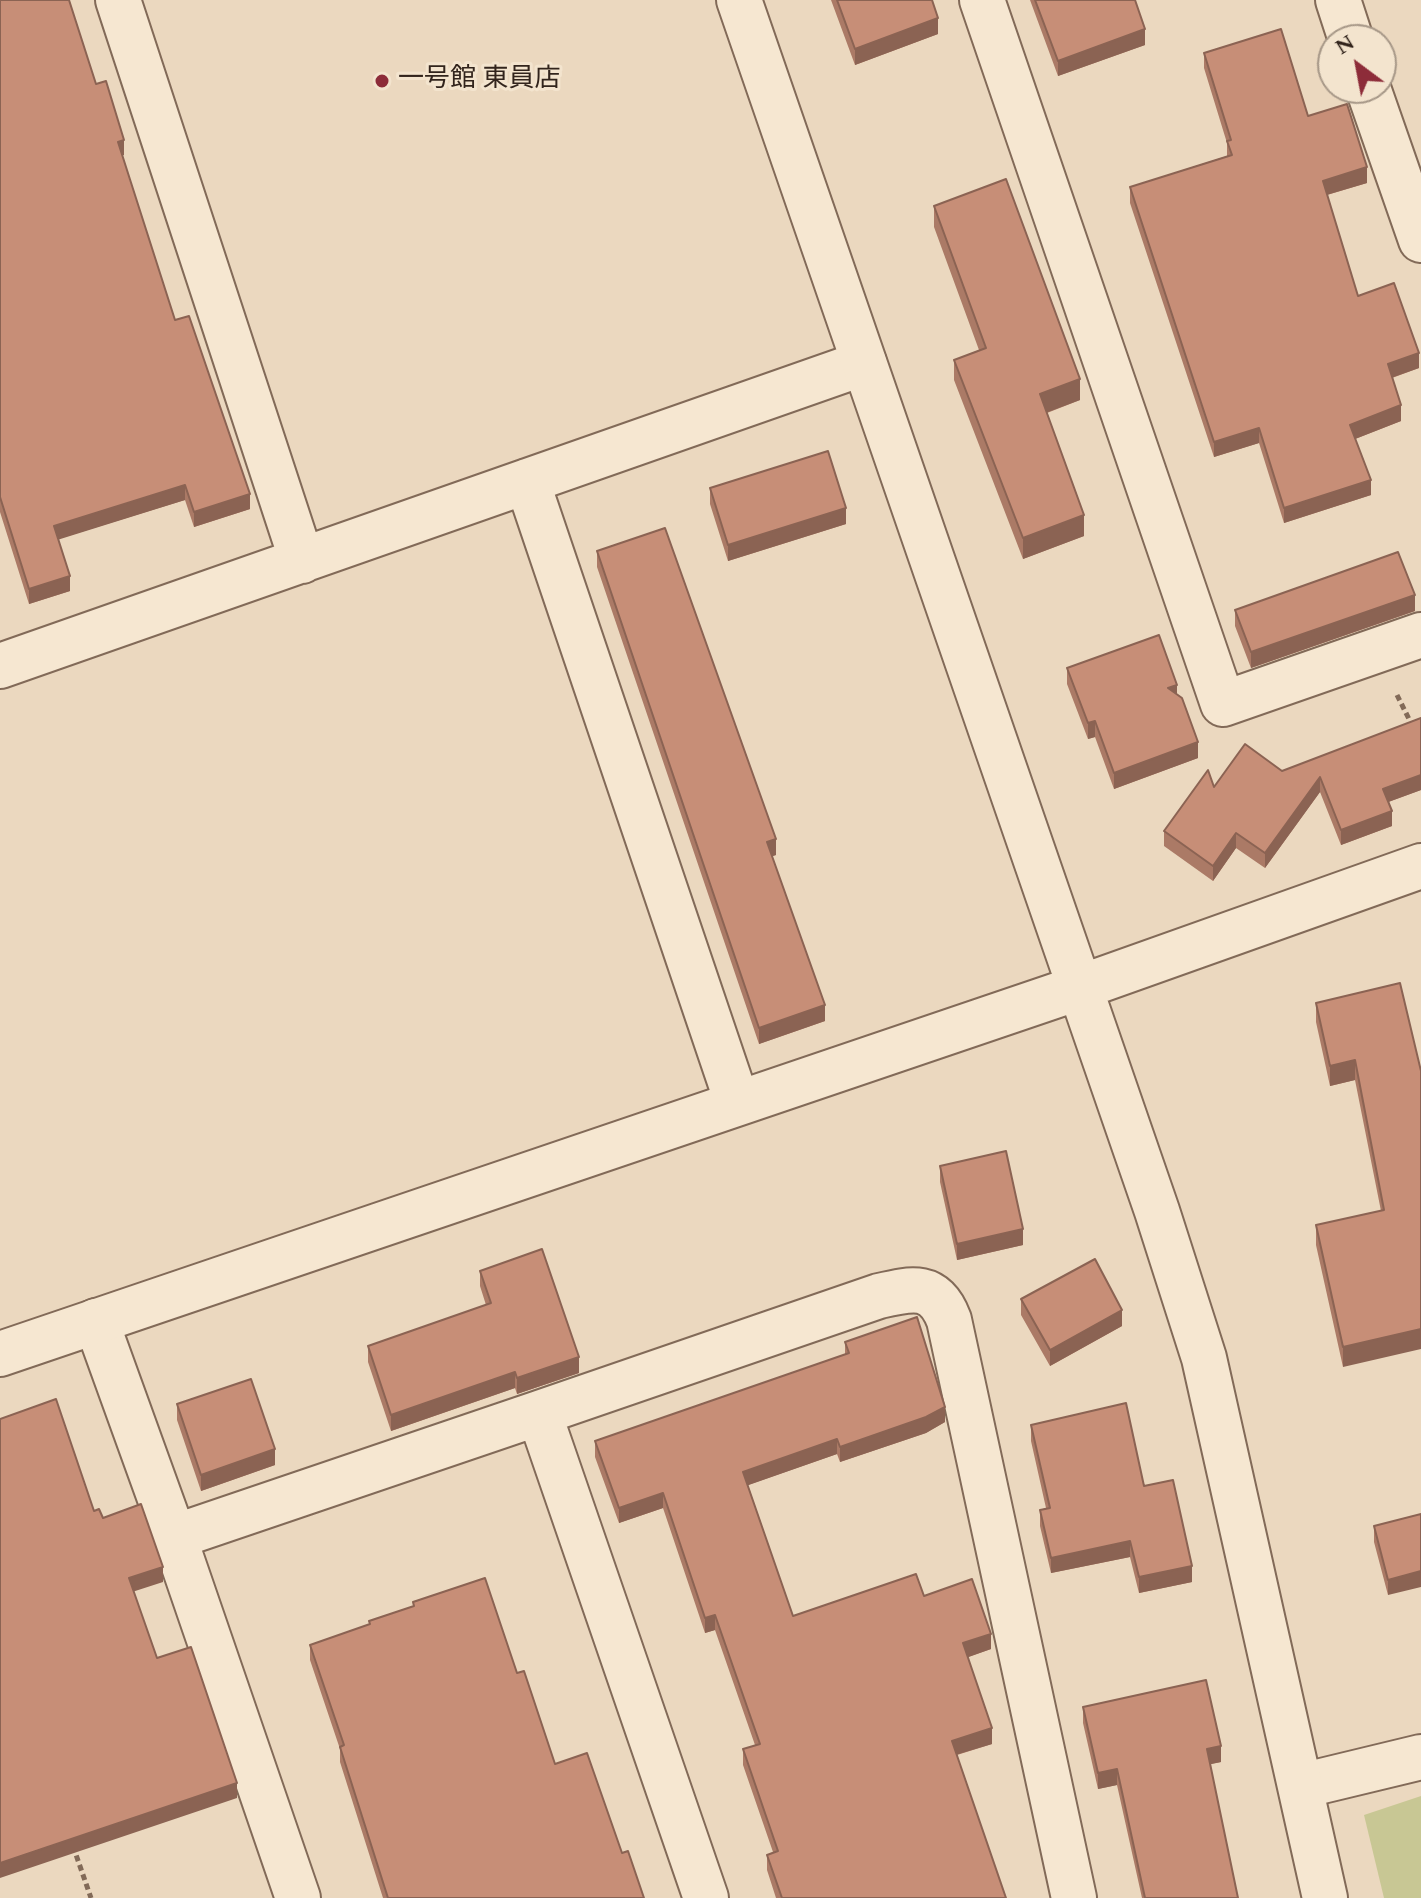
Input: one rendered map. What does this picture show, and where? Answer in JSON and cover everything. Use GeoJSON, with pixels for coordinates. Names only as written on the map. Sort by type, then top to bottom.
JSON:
{"type":"FeatureCollection","features":[{"type":"Feature","properties":{"kind":"street"},"geometry":{"type":"LineString","coordinates":[[118,0],[302,561]]}},
{"type":"Feature","properties":{"kind":"street"},"geometry":{"type":"LineString","coordinates":[[739,0],[1081,987],[1204,1358],[1325,1898]]}},
{"type":"Feature","properties":{"kind":"street"},"geometry":{"type":"LineString","coordinates":[[982,0],[1223,704],[1421,635]]}},
{"type":"Feature","properties":{"kind":"street"},"geometry":{"type":"LineString","coordinates":[[1338,0],[1346,24]]}},
{"type":"Feature","properties":{"kind":"street"},"geometry":{"type":"LineString","coordinates":[[1374,104],[1421,240]]}},
{"type":"Feature","properties":{"kind":"street"},"geometry":{"type":"LineString","coordinates":[[0,666],[864,363]]}},
{"type":"Feature","properties":{"kind":"street"},"geometry":{"type":"LineString","coordinates":[[527,481],[737,1102]]}},
{"type":"Feature","properties":{"kind":"street"},"geometry":{"type":"LineString","coordinates":[[0,1354],[1081,987],[1421,866]]}},
{"type":"Feature","properties":{"kind":"street"},"geometry":{"type":"LineString","coordinates":[[174,1537],[879,1296],[906,1289],[927,1292],[942,1301],[949,1320],[1074,1898]]}},
{"type":"Feature","properties":{"kind":"street"},"geometry":{"type":"LineString","coordinates":[[96,1321],[298,1898]]}},
{"type":"Feature","properties":{"kind":"street"},"geometry":{"type":"LineString","coordinates":[[539,1413],[706,1898]]}},
{"type":"Feature","properties":{"kind":"street"},"geometry":{"type":"LineString","coordinates":[[1301,1786],[1421,1757]]}},
{"type":"Feature","properties":{"kind":"path"},"geometry":{"type":"LineString","coordinates":[[71,1839],[91,1898]]}},
{"type":"Feature","properties":{"kind":"shaded area"},"geometry":{"type":"Polygon","coordinates":[[[1421,1796],[1421,1898],[1384,1898],[1364,1815],[1421,1796]]]}},
{"type":"Feature","properties":{"kind":"building"},"geometry":{"type":"Polygon","coordinates":[[[0,0],[69,0],[96,84],[106,81],[124,140],[118,142],[175,320],[189,316],[250,494],[194,512],[185,485],[54,526],[70,576],[29,589],[0,497],[0,0]]]}},
{"type":"Feature","properties":{"kind":"building"},"geometry":{"type":"Polygon","coordinates":[[[837,0],[932,0],[938,18],[855,49],[837,0]]]}},
{"type":"Feature","properties":{"kind":"building"},"geometry":{"type":"Polygon","coordinates":[[[1035,0],[1135,0],[1145,29],[1058,61],[1035,0]]]}},
{"type":"Feature","properties":{"kind":"building"},"geometry":{"type":"Polygon","coordinates":[[[1281,29],[1308,116],[1347,104],[1367,167],[1323,181],[1358,296],[1394,283],[1419,353],[1388,364],[1401,405],[1350,425],[1371,480],[1284,508],[1259,428],[1214,442],[1130,187],[1232,155],[1227,141],[1231,140],[1204,53],[1281,29]]]}},
{"type":"Feature","properties":{"kind":"building"},"geometry":{"type":"Polygon","coordinates":[[[1006,179],[1080,379],[1040,394],[1084,515],[1023,538],[954,360],[986,348],[934,206],[1006,179]]]}},
{"type":"Feature","properties":{"kind":"building"},"geometry":{"type":"Polygon","coordinates":[[[828,451],[846,508],[728,545],[710,488],[828,451]]]}},
{"type":"Feature","properties":{"kind":"building"},"geometry":{"type":"Polygon","coordinates":[[[665,528],[776,839],[767,842],[825,1005],[759,1028],[597,551],[665,528]]]}},
{"type":"Feature","properties":{"kind":"building"},"geometry":{"type":"Polygon","coordinates":[[[1398,552],[1415,595],[1251,652],[1235,610],[1398,552]]]}},
{"type":"Feature","properties":{"kind":"building"},"geometry":{"type":"Polygon","coordinates":[[[1159,635],[1177,685],[1168,688],[1182,698],[1198,742],[1114,773],[1095,721],[1088,723],[1067,668],[1159,635]]]}},
{"type":"Feature","properties":{"kind":"building"},"geometry":{"type":"Polygon","coordinates":[[[1421,718],[1421,775],[1383,789],[1392,811],[1341,830],[1320,777],[1265,853],[1236,833],[1213,866],[1164,831],[1208,770],[1214,787],[1245,744],[1282,771],[1421,718]]]}},
{"type":"Feature","properties":{"kind":"building"},"geometry":{"type":"Polygon","coordinates":[[[1400,983],[1421,1071],[1421,1329],[1343,1347],[1316,1225],[1384,1210],[1355,1060],[1330,1066],[1316,1003],[1400,983]]]}},
{"type":"Feature","properties":{"kind":"building"},"geometry":{"type":"Polygon","coordinates":[[[1006,1151],[1023,1229],[957,1244],[940,1166],[1006,1151]]]}},
{"type":"Feature","properties":{"kind":"building"},"geometry":{"type":"Polygon","coordinates":[[[542,1249],[579,1357],[517,1378],[515,1372],[391,1415],[368,1346],[491,1303],[480,1271],[542,1249]]]}},
{"type":"Feature","properties":{"kind":"building"},"geometry":{"type":"Polygon","coordinates":[[[1095,1259],[1122,1310],[1050,1350],[1021,1299],[1095,1259]]]}},
{"type":"Feature","properties":{"kind":"building"},"geometry":{"type":"Polygon","coordinates":[[[917,1317],[945,1407],[926,1417],[840,1447],[837,1439],[743,1472],[793,1616],[916,1574],[924,1596],[972,1579],[991,1634],[963,1643],[992,1728],[952,1741],[1006,1898],[782,1898],[767,1855],[778,1851],[743,1749],[760,1744],[715,1615],[705,1618],[663,1493],[619,1508],[595,1441],[849,1353],[845,1342],[917,1317]]]}},
{"type":"Feature","properties":{"kind":"building"},"geometry":{"type":"Polygon","coordinates":[[[251,1379],[275,1449],[201,1475],[177,1404],[251,1379]]]}},
{"type":"Feature","properties":{"kind":"building"},"geometry":{"type":"Polygon","coordinates":[[[56,1399],[94,1511],[99,1509],[103,1518],[141,1504],[163,1567],[129,1578],[157,1658],[191,1647],[237,1783],[0,1863],[0,1419],[56,1399]]]}},
{"type":"Feature","properties":{"kind":"building"},"geometry":{"type":"Polygon","coordinates":[[[1126,1403],[1144,1486],[1173,1480],[1192,1566],[1139,1577],[1130,1541],[1051,1558],[1040,1510],[1050,1508],[1031,1425],[1126,1403]]]}},
{"type":"Feature","properties":{"kind":"building"},"geometry":{"type":"Polygon","coordinates":[[[1421,1514],[1421,1571],[1388,1580],[1374,1526],[1421,1514]]]}},
{"type":"Feature","properties":{"kind":"building"},"geometry":{"type":"Polygon","coordinates":[[[485,1578],[517,1673],[524,1671],[555,1764],[587,1753],[622,1853],[628,1851],[644,1898],[388,1898],[340,1747],[344,1745],[310,1645],[414,1606],[413,1602],[485,1578]]]}},
{"type":"Feature","properties":{"kind":"building"},"geometry":{"type":"Polygon","coordinates":[[[1206,1680],[1221,1746],[1207,1749],[1238,1898],[1145,1898],[1117,1769],[1098,1773],[1083,1707],[1206,1680]]]}},
{"type":"Feature","properties":{"kind":"place","name":"一号館 東員店"},"geometry":{"type":"Point","coordinates":[382,81]}}]}
